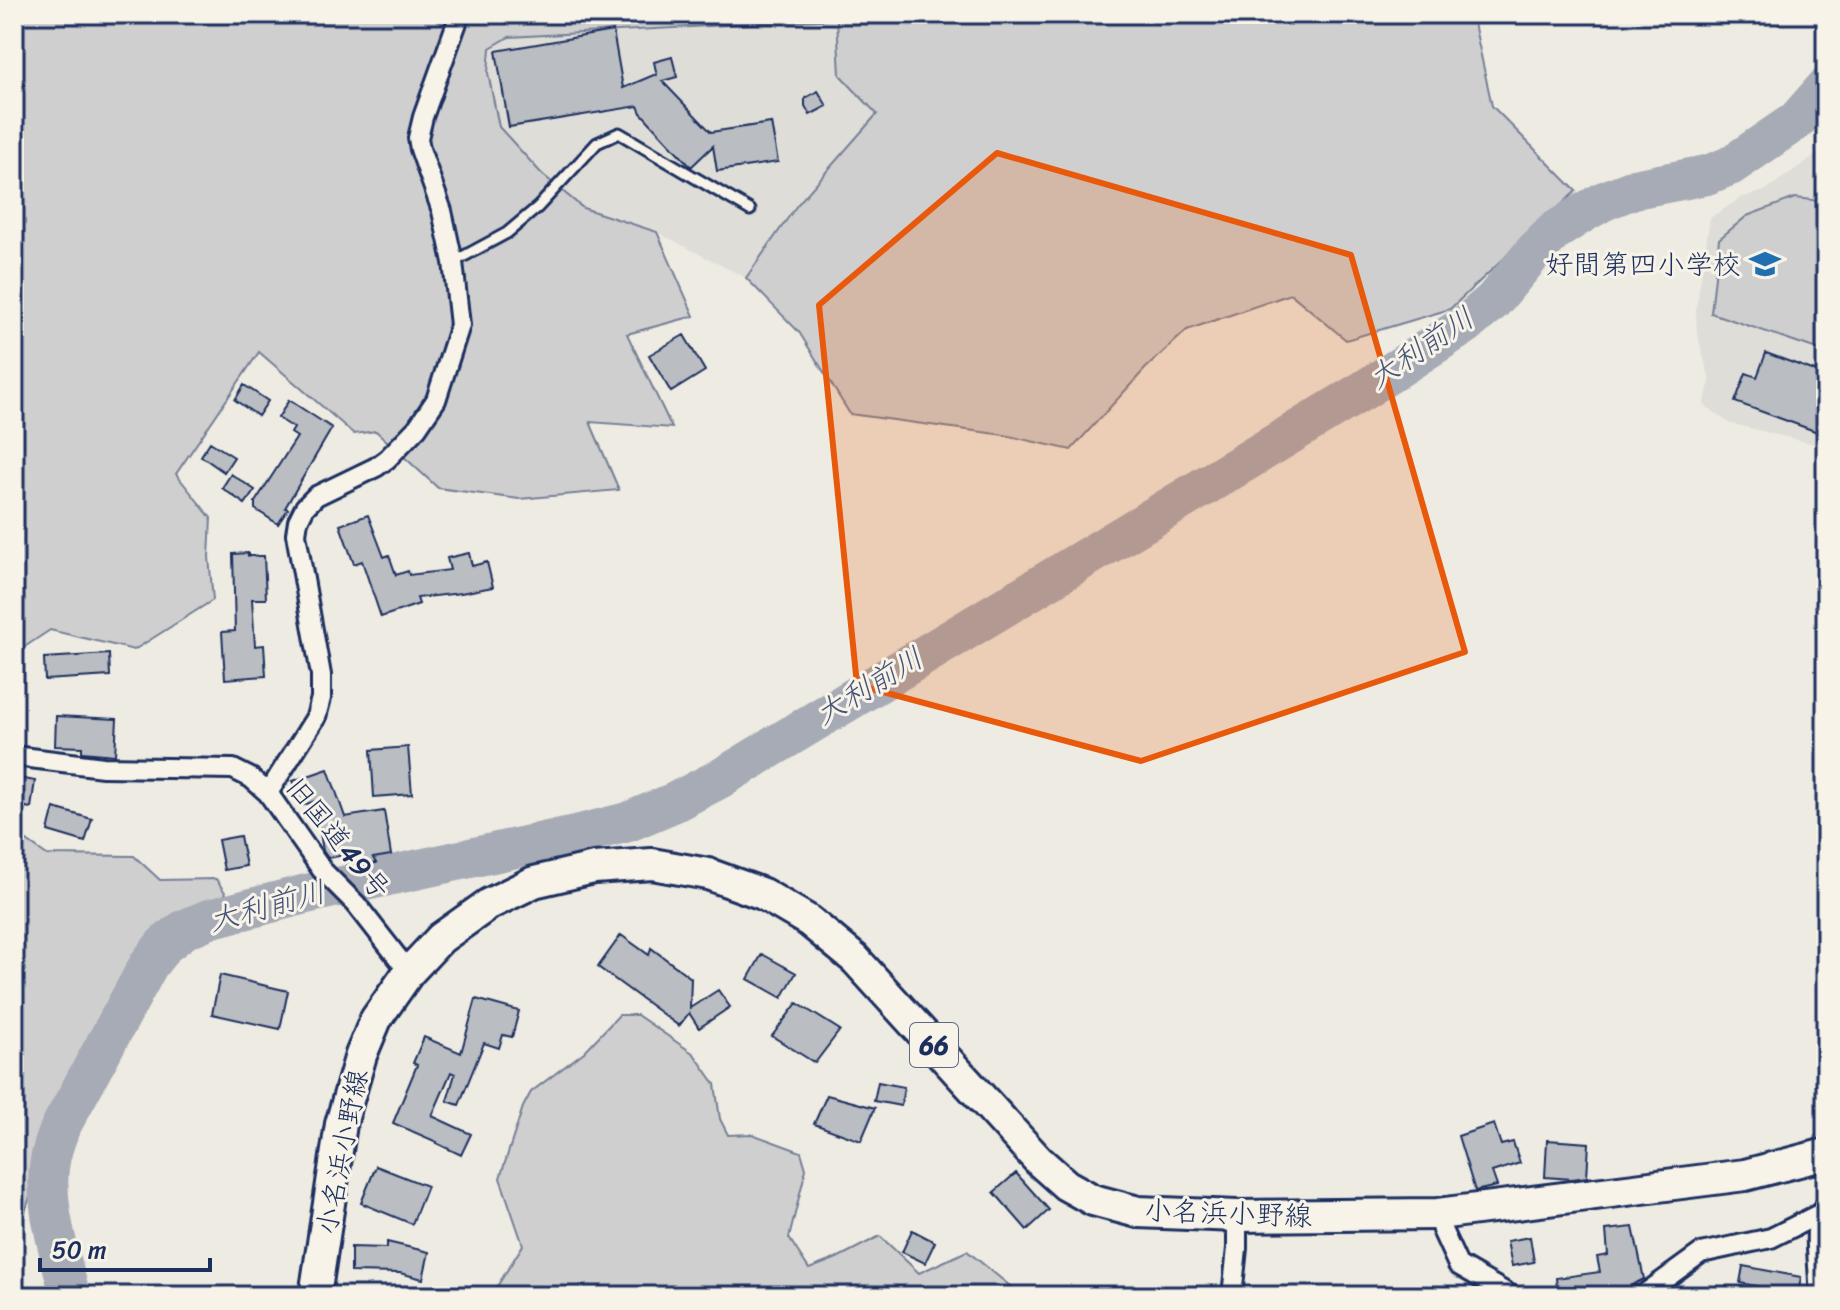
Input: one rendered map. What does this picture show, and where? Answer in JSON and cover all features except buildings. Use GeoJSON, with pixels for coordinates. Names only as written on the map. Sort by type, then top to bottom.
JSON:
{"type":"FeatureCollection","features":[{"type":"Feature","properties":{"kind":"main road","name":"小名浜小野線"},"geometry":{"type":"LineString","coordinates":[[315,1296],[341,1124],[361,1055],[376,1019],[409,972],[441,938],[489,904],[534,882],[594,868],[652,864],[708,874],[763,894],[809,921],[855,959],[1039,1161],[1066,1185],[1093,1200],[1138,1212],[1237,1216],[1438,1214],[1745,1175],[1826,1154]]}},
{"type":"Feature","properties":{"kind":"street"},"geometry":{"type":"LineString","coordinates":[[268,793],[316,717],[321,698],[321,675],[296,534],[298,521],[305,507],[316,496],[376,467],[417,428],[436,400],[460,325],[453,262],[442,211],[418,138],[460,14]]}},
{"type":"Feature","properties":{"kind":"street","name":"旧国道49号"},"geometry":{"type":"LineString","coordinates":[[14,756],[103,767],[233,769],[251,778],[268,793],[322,870],[356,904],[409,972]]}},
{"type":"Feature","properties":{"kind":"street"},"geometry":{"type":"LineString","coordinates":[[1637,1296],[1643,1295],[1701,1253],[1771,1238],[1822,1210]]}},
{"type":"Feature","properties":{"kind":"street"},"geometry":{"type":"LineString","coordinates":[[1819,1296],[1817,1249],[1822,1210]]}},
{"type":"Feature","properties":{"kind":"street"},"geometry":{"type":"LineString","coordinates":[[1438,1214],[1458,1265],[1512,1296]]}},
{"type":"Feature","properties":{"kind":"street"},"geometry":{"type":"LineString","coordinates":[[1232,1296],[1237,1216]]}},
{"type":"Feature","properties":{"kind":"lane"},"geometry":{"type":"LineString","coordinates":[[453,262],[507,233],[538,207],[597,143],[619,133],[750,210]]}},
{"type":"Feature","properties":{"kind":"highlighted area"},"geometry":{"type":"Polygon","coordinates":[[[997,153],[1351,255],[1465,652],[1141,761],[857,685],[819,305],[997,153]]]}},
{"type":"Feature","properties":{"kind":"shaded area"},"geometry":{"type":"Polygon","coordinates":[[[14,14],[1472,14],[1492,106],[1576,191],[1450,309],[1346,340],[1291,294],[1187,330],[1145,369],[1071,450],[1004,435],[850,414],[799,332],[746,278],[797,205],[877,114],[840,75],[837,19],[509,37],[490,48],[488,73],[499,127],[542,174],[583,208],[657,232],[694,316],[627,334],[672,428],[590,422],[619,490],[519,499],[438,488],[376,431],[354,434],[259,352],[176,474],[211,518],[209,557],[213,600],[134,650],[50,630],[14,654],[14,14]]]}},
{"type":"Feature","properties":{"kind":"shaded area"},"geometry":{"type":"Polygon","coordinates":[[[837,19],[840,75],[877,114],[797,205],[746,278],[657,232],[583,208],[542,174],[499,127],[488,73],[490,48],[509,37],[837,19]]]}},
{"type":"Feature","properties":{"kind":"shaded area","name":"好間第四小学校"},"geometry":{"type":"Polygon","coordinates":[[[1826,148],[1826,447],[1729,423],[1704,405],[1710,381],[1697,333],[1696,310],[1710,218],[1741,198],[1764,191],[1826,148]]]}},
{"type":"Feature","properties":{"kind":"shaded area"},"geometry":{"type":"Polygon","coordinates":[[[1795,198],[1826,205],[1826,352],[1711,313],[1719,239],[1747,216],[1795,198]]]}},
{"type":"Feature","properties":{"kind":"shaded area"},"geometry":{"type":"Polygon","coordinates":[[[14,832],[47,855],[134,856],[160,880],[216,879],[226,894],[182,922],[121,989],[60,1104],[14,1246],[14,832]]]}},
{"type":"Feature","properties":{"kind":"shaded area"},"geometry":{"type":"Polygon","coordinates":[[[619,1015],[637,1015],[694,1054],[715,1084],[720,1119],[728,1135],[752,1134],[801,1152],[806,1169],[789,1238],[809,1269],[880,1236],[919,1273],[967,1251],[1015,1290],[1012,1296],[504,1296],[496,1288],[523,1245],[500,1178],[523,1107],[531,1092],[584,1052],[619,1015]]]}},
{"type":"Feature","properties":{"kind":"waterway","name":"大利前川"},"geometry":{"type":"LineString","coordinates":[[70,1296],[48,1187],[54,1146],[60,1128],[149,964],[164,945],[185,929],[209,919],[306,894],[628,822],[675,802],[721,778],[1364,390],[1465,325],[1493,301],[1555,231],[1583,213],[1634,189],[1707,175],[1730,166],[1796,121],[1826,87]]}},
{"type":"Feature","properties":{"kind":"place","name":"好間第四小学校"},"geometry":{"type":"Point","coordinates":[1765,264]}}]}
